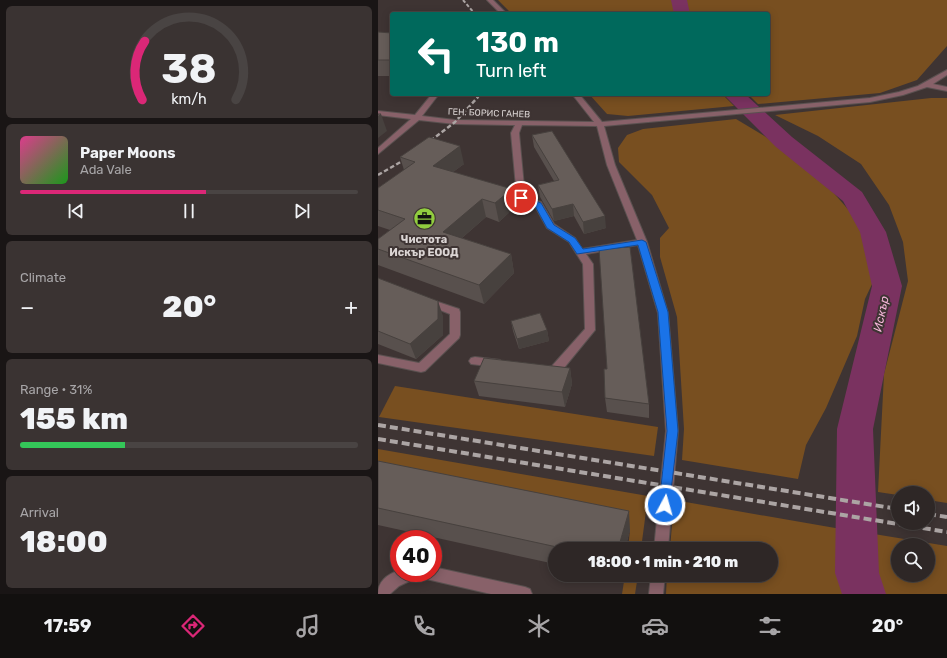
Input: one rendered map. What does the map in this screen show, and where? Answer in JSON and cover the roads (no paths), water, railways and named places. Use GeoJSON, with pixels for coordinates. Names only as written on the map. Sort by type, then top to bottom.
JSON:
{"type":"FeatureCollection","features":[{"type":"Feature","properties":{"kind":"street"},"geometry":{"type":"LineString","coordinates":[[490,0],[502,12]]}},
{"type":"Feature","properties":{"kind":"street","name":"ГЕН. БОРИС ГАНЕВ"},"geometry":{"type":"LineString","coordinates":[[378,113],[456,122],[600,124],[840,103],[894,96],[928,85],[947,72]]}},
{"type":"Feature","properties":{"kind":"street"},"geometry":{"type":"LineString","coordinates":[[928,85],[947,90]]}},
{"type":"Feature","properties":{"kind":"street"},"geometry":{"type":"LineString","coordinates":[[378,152],[417,118],[434,96]]}},
{"type":"Feature","properties":{"kind":"street"},"geometry":{"type":"LineString","coordinates":[[577,96],[600,124],[611,165],[642,242],[663,312],[672,431],[661,542]]}},
{"type":"Feature","properties":{"kind":"street"},"geometry":{"type":"LineString","coordinates":[[519,123],[515,133],[521,198],[538,204],[550,226],[572,240],[588,264],[590,330],[555,371],[540,369]]}},
{"type":"Feature","properties":{"kind":"street"},"geometry":{"type":"LineString","coordinates":[[580,252],[642,242]]}},
{"type":"Feature","properties":{"kind":"street"},"geometry":{"type":"LineString","coordinates":[[378,359],[421,368],[455,335],[455,312],[420,299]]}},
{"type":"Feature","properties":{"kind":"street"},"geometry":{"type":"LineString","coordinates":[[474,361],[504,364]]}},
{"type":"Feature","properties":{"kind":"street"},"geometry":{"type":"LineString","coordinates":[[442,576],[525,594]]}},
{"type":"Feature","properties":{"kind":"street"},"geometry":{"type":"LineString","coordinates":[[381,594],[384,588],[392,582]]}},
{"type":"Feature","properties":{"kind":"street"},"geometry":{"type":"LineString","coordinates":[[656,594],[657,582]]}},
{"type":"Feature","properties":{"kind":"waterway","name":"Искър"},"geometry":{"type":"LineString","coordinates":[[679,0],[682,12]]}},
{"type":"Feature","properties":{"kind":"waterway","name":"Искър"},"geometry":{"type":"LineString","coordinates":[[735,96],[784,142],[853,197],[873,232],[887,286],[855,429],[857,573],[864,594]]}},
{"type":"Feature","properties":{"kind":"railway"},"geometry":{"type":"LineString","coordinates":[[463,0],[473,12]]}},
{"type":"Feature","properties":{"kind":"railway"},"geometry":{"type":"LineString","coordinates":[[425,145],[455,122],[478,97]]}},
{"type":"Feature","properties":{"kind":"railway"},"geometry":{"type":"LineString","coordinates":[[378,175],[411,156]]}},
{"type":"Feature","properties":{"kind":"railway"},"geometry":{"type":"LineString","coordinates":[[378,425],[891,508]]}},
{"type":"Feature","properties":{"kind":"railway"},"geometry":{"type":"LineString","coordinates":[[378,439],[947,532]]}},
{"type":"Feature","properties":{"kind":"railway"},"geometry":{"type":"LineString","coordinates":[[935,515],[947,517]]}},
{"type":"Feature","properties":{"kind":"place","name":"Чистота Искър ЕООД"},"geometry":{"type":"Point","coordinates":[424,219]}}]}
